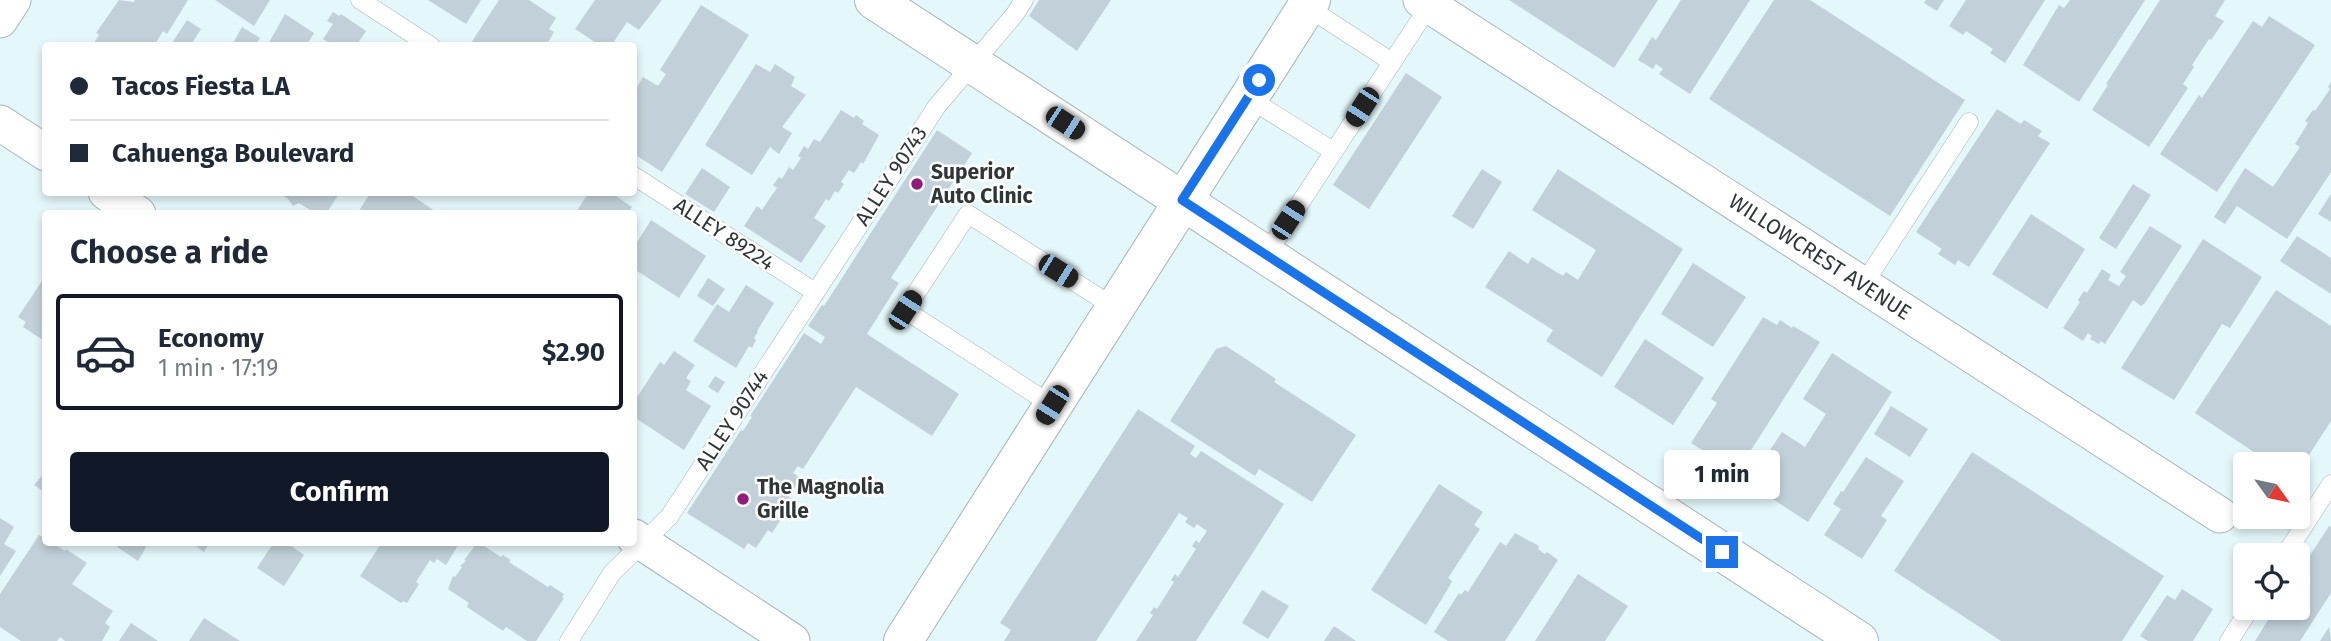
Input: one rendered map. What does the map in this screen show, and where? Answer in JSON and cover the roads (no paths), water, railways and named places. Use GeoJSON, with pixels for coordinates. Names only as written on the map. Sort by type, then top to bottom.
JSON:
{"type":"FeatureCollection","features":[{"type":"Feature","properties":{"kind":"main road"},"geometry":{"type":"LineString","coordinates":[[874,0],[1859,641]]}},
{"type":"Feature","properties":{"kind":"main road"},"geometry":{"type":"LineString","coordinates":[[903,641],[1309,4]]}},
{"type":"Feature","properties":{"kind":"street"},"geometry":{"type":"LineString","coordinates":[[0,20],[13,0]]}},
{"type":"Feature","properties":{"kind":"street","name":"WILLOWCREST AVENUE"},"geometry":{"type":"LineString","coordinates":[[1425,3],[2220,515]]}},
{"type":"Feature","properties":{"kind":"street"},"geometry":{"type":"LineString","coordinates":[[0,123],[42,150]]}},
{"type":"Feature","properties":{"kind":"street"},"geometry":{"type":"LineString","coordinates":[[112,196],[132,210]]}},
{"type":"Feature","properties":{"kind":"street"},"geometry":{"type":"LineString","coordinates":[[638,540],[792,641]]}},
{"type":"Feature","properties":{"kind":"lane"},"geometry":{"type":"LineString","coordinates":[[360,0],[425,42]]}},
{"type":"Feature","properties":{"kind":"lane","name":"ALLEY 90743"},"geometry":{"type":"LineString","coordinates":[[815,292],[937,106],[1024,0]]}},
{"type":"Feature","properties":{"kind":"lane"},"geometry":{"type":"LineString","coordinates":[[1266,255],[1392,62],[1425,3]]}},
{"type":"Feature","properties":{"kind":"lane"},"geometry":{"type":"LineString","coordinates":[[1309,4],[1392,62]]}},
{"type":"Feature","properties":{"kind":"lane"},"geometry":{"type":"LineString","coordinates":[[1248,98],[1333,151]]}},
{"type":"Feature","properties":{"kind":"lane"},"geometry":{"type":"LineString","coordinates":[[1863,285],[1969,122]]}},
{"type":"Feature","properties":{"kind":"lane","name":"ALLEY 89224"},"geometry":{"type":"LineString","coordinates":[[637,178],[815,292]]}},
{"type":"Feature","properties":{"kind":"lane"},"geometry":{"type":"LineString","coordinates":[[1052,405],[905,310],[968,214],[1114,307]]}},
{"type":"Feature","properties":{"kind":"lane","name":"ALLEY 90744"},"geometry":{"type":"LineString","coordinates":[[638,540],[669,517],[815,292]]}},
{"type":"Feature","properties":{"kind":"lane"},"geometry":{"type":"LineString","coordinates":[[2293,543],[2331,484]]}},
{"type":"Feature","properties":{"kind":"lane","name":"ALLEY 90744"},"geometry":{"type":"LineString","coordinates":[[569,641],[612,573],[633,546]]}},
{"type":"Feature","properties":{"kind":"lane"},"geometry":{"type":"LineString","coordinates":[[2229,641],[2243,620]]}},
{"type":"Feature","properties":{"kind":"place","name":"Superior Auto Clinic"},"geometry":{"type":"Point","coordinates":[917,184]}},
{"type":"Feature","properties":{"kind":"place","name":"The Magnolia Grille"},"geometry":{"type":"Point","coordinates":[743,499]}}]}
